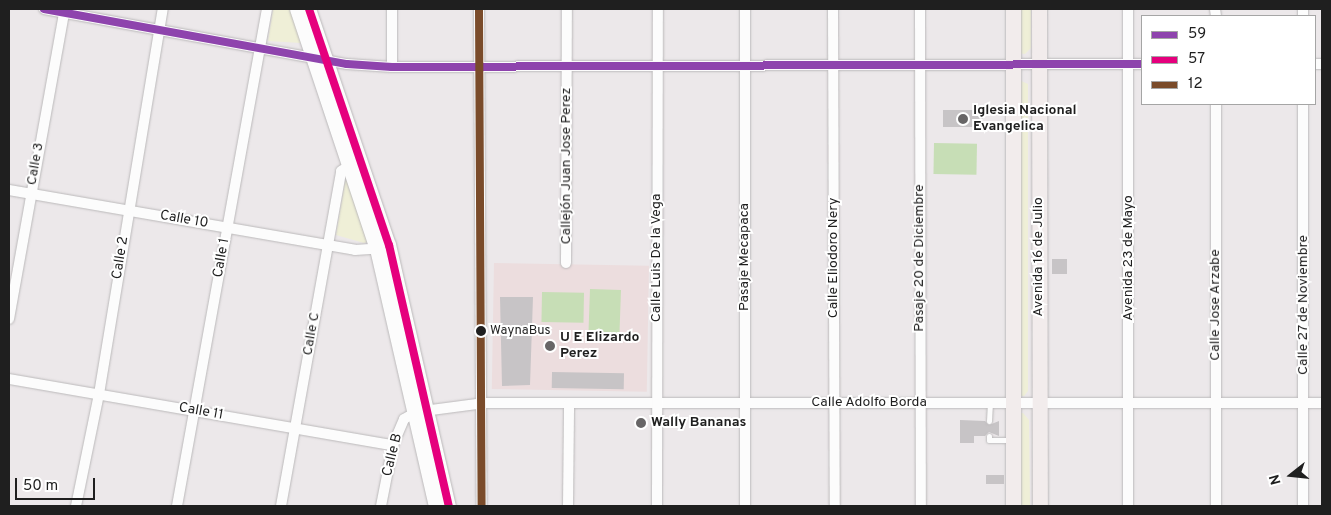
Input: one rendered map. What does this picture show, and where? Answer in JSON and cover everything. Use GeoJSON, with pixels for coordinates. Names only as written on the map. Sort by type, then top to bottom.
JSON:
{"type":"FeatureCollection","features":[{"type":"Feature","properties":{"kind":"main road","name":"Avenida 16 de Julio"},"geometry":{"type":"LineString","coordinates":[[1013,9],[1013,506]]}},
{"type":"Feature","properties":{"kind":"main road","name":"Avenida 16 de Julio"},"geometry":{"type":"LineString","coordinates":[[1039,9],[1040,506]]}},
{"type":"Feature","properties":{"kind":"street"},"geometry":{"type":"LineString","coordinates":[[44,9],[65,10],[319,59],[392,67],[1141,64]]}},
{"type":"Feature","properties":{"kind":"street","name":"Calle 2"},"geometry":{"type":"LineString","coordinates":[[76,506],[99,394],[163,9]]}},
{"type":"Feature","properties":{"kind":"street","name":"Calle 1"},"geometry":{"type":"LineString","coordinates":[[178,506],[267,9]]}},
{"type":"Feature","properties":{"kind":"street"},"geometry":{"type":"LineString","coordinates":[[297,9],[319,59],[383,247],[422,411],[449,506]]}},
{"type":"Feature","properties":{"kind":"street"},"geometry":{"type":"LineString","coordinates":[[309,9],[319,59],[349,166],[383,247]]}},
{"type":"Feature","properties":{"kind":"street"},"geometry":{"type":"LineString","coordinates":[[392,9],[392,67]]}},
{"type":"Feature","properties":{"kind":"street"},"geometry":{"type":"LineString","coordinates":[[479,9],[484,403],[482,506]]}},
{"type":"Feature","properties":{"kind":"street","name":"Callejón Juan Jose Perez"},"geometry":{"type":"LineString","coordinates":[[566,263],[567,9]]}},
{"type":"Feature","properties":{"kind":"street","name":"Calle Luis De la Vega"},"geometry":{"type":"LineString","coordinates":[[657,506],[658,9]]}},
{"type":"Feature","properties":{"kind":"street","name":"Pasaje Mecapaca"},"geometry":{"type":"LineString","coordinates":[[745,9],[745,506]]}},
{"type":"Feature","properties":{"kind":"street","name":"Calle Eliodoro Nery"},"geometry":{"type":"LineString","coordinates":[[833,9],[835,506]]}},
{"type":"Feature","properties":{"kind":"street","name":"Pasaje 20 de Diciembre"},"geometry":{"type":"LineString","coordinates":[[920,9],[921,506]]}},
{"type":"Feature","properties":{"kind":"street","name":"Avenida 23 de Mayo"},"geometry":{"type":"LineString","coordinates":[[1128,9],[1128,506]]}},
{"type":"Feature","properties":{"kind":"street","name":"Calle 3"},"geometry":{"type":"LineString","coordinates":[[9,319],[65,10]]}},
{"type":"Feature","properties":{"kind":"street","name":"Calle Jose Arzabe"},"geometry":{"type":"LineString","coordinates":[[1216,105],[1216,506]]}},
{"type":"Feature","properties":{"kind":"street","name":"Calle 27 de Noviembre"},"geometry":{"type":"LineString","coordinates":[[1303,105],[1303,506]]}},
{"type":"Feature","properties":{"kind":"street","name":"Calle C"},"geometry":{"type":"LineString","coordinates":[[281,506],[341,171],[349,166]]}},
{"type":"Feature","properties":{"kind":"street","name":"Calle 10"},"geometry":{"type":"LineString","coordinates":[[9,190],[327,245],[383,247]]}},
{"type":"Feature","properties":{"kind":"street","name":"Calle 11"},"geometry":{"type":"LineString","coordinates":[[9,379],[393,445]]}},
{"type":"Feature","properties":{"kind":"street","name":"Calle Adolfo Borda"},"geometry":{"type":"LineString","coordinates":[[422,411],[484,403],[1322,403]]}},
{"type":"Feature","properties":{"kind":"street"},"geometry":{"type":"LineString","coordinates":[[568,506],[569,403]]}},
{"type":"Feature","properties":{"kind":"street"},"geometry":{"type":"LineString","coordinates":[[422,411],[436,506]]}},
{"type":"Feature","properties":{"kind":"street","name":"Calle B"},"geometry":{"type":"LineString","coordinates":[[381,506],[393,445],[404,419],[422,411]]}},
{"type":"Feature","properties":{"kind":"lane"},"geometry":{"type":"LineString","coordinates":[[989,421],[990,403]]}},
{"type":"Feature","properties":{"kind":"lane"},"geometry":{"type":"LineString","coordinates":[[989,436],[989,440],[1013,440]]}},
{"type":"Feature","properties":{"kind":"shaded area"},"geometry":{"type":"Polygon","coordinates":[[[494,263],[649,266],[647,392],[492,389],[494,263]]]}},
{"type":"Feature","properties":{"kind":"green space"},"geometry":{"type":"Polygon","coordinates":[[[273,9],[292,9],[301,43],[268,41],[273,9]]]}},
{"type":"Feature","properties":{"kind":"green space"},"geometry":{"type":"Polygon","coordinates":[[[1017,9],[1031,9],[1031,48],[1025,54],[1019,53],[1017,9]]]}},
{"type":"Feature","properties":{"kind":"green space"},"geometry":{"type":"Polygon","coordinates":[[[1019,80],[1028,84],[1028,391],[1024,396],[1019,396],[1019,80]]]}},
{"type":"Feature","properties":{"kind":"green space"},"geometry":{"type":"Polygon","coordinates":[[[934,143],[977,144],[976,175],[933,174],[934,143]]]}},
{"type":"Feature","properties":{"kind":"green space"},"geometry":{"type":"Polygon","coordinates":[[[349,180],[368,242],[364,243],[336,235],[345,181],[349,180]]]}},
{"type":"Feature","properties":{"kind":"green space"},"geometry":{"type":"Polygon","coordinates":[[[590,289],[621,290],[619,334],[588,333],[590,289]]]}},
{"type":"Feature","properties":{"kind":"green space"},"geometry":{"type":"Polygon","coordinates":[[[542,292],[584,293],[583,323],[541,322],[542,292]]]}},
{"type":"Feature","properties":{"kind":"green space"},"geometry":{"type":"Polygon","coordinates":[[[1019,413],[1023,413],[1029,420],[1030,506],[1015,506],[1019,413]]]}},
{"type":"Feature","properties":{"kind":"building","name":"Iglesia Nacional Evangelica"},"geometry":{"type":"Polygon","coordinates":[[[943,110],[983,110],[983,127],[943,127],[943,110]]]}},
{"type":"Feature","properties":{"kind":"building"},"geometry":{"type":"Polygon","coordinates":[[[1052,259],[1067,259],[1067,274],[1052,274],[1052,259]]]}},
{"type":"Feature","properties":{"kind":"building"},"geometry":{"type":"Polygon","coordinates":[[[500,297],[533,297],[530,385],[502,386],[500,297]]]}},
{"type":"Feature","properties":{"kind":"building"},"geometry":{"type":"Polygon","coordinates":[[[552,372],[624,373],[624,389],[552,388],[552,372]]]}},
{"type":"Feature","properties":{"kind":"building"},"geometry":{"type":"Polygon","coordinates":[[[960,420],[985,421],[989,425],[999,421],[999,436],[989,432],[985,436],[974,436],[974,443],[960,443],[960,420]]]}},
{"type":"Feature","properties":{"kind":"building"},"geometry":{"type":"Polygon","coordinates":[[[986,475],[1004,475],[1004,484],[986,484],[986,475]]]}},
{"type":"Feature","properties":{"kind":"transit line","name":"59"},"geometry":{"type":"LineString","coordinates":[[44,9],[347,64],[392,67],[1141,64]]}},
{"type":"Feature","properties":{"kind":"transit line","name":"57"},"geometry":{"type":"LineString","coordinates":[[309,9],[389,245],[449,506]]}},
{"type":"Feature","properties":{"kind":"transit line","name":"12"},"geometry":{"type":"LineString","coordinates":[[479,9],[482,506]]}},
{"type":"Feature","properties":{"kind":"place","name":"Iglesia Nacional Evangelica"},"geometry":{"type":"Point","coordinates":[963,119]}},
{"type":"Feature","properties":{"kind":"place","name":"WaynaBus"},"geometry":{"type":"Point","coordinates":[481,331]}},
{"type":"Feature","properties":{"kind":"place","name":"U E Elizardo Perez"},"geometry":{"type":"Point","coordinates":[550,346]}},
{"type":"Feature","properties":{"kind":"place","name":"Wally Bananas"},"geometry":{"type":"Point","coordinates":[641,423]}}]}
